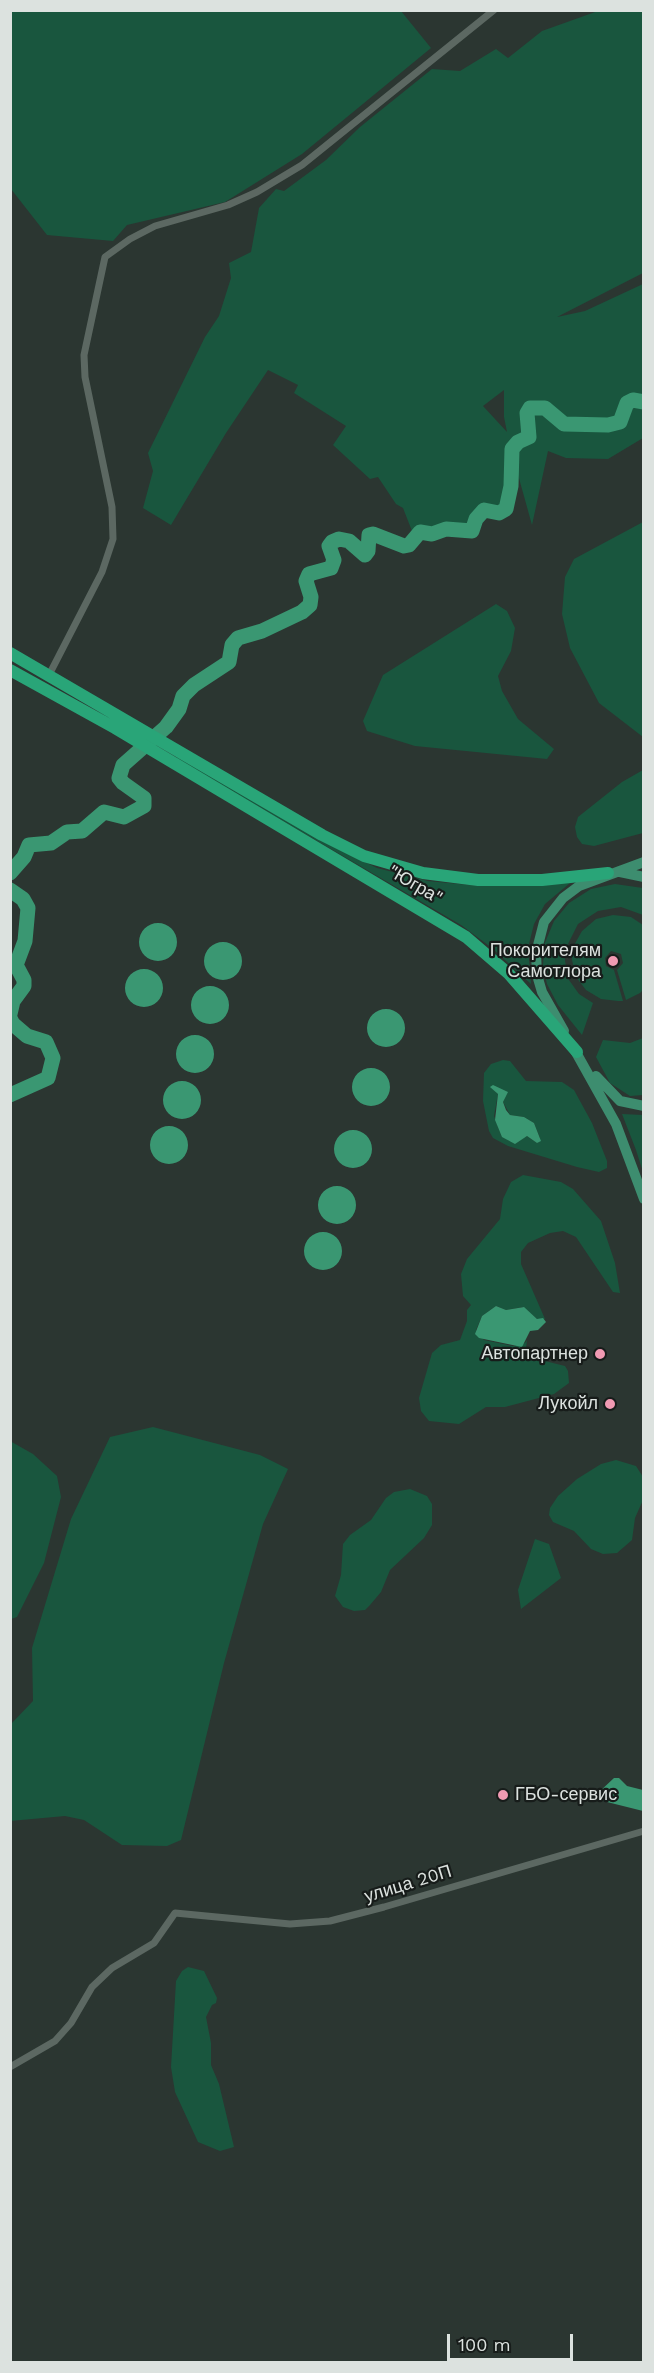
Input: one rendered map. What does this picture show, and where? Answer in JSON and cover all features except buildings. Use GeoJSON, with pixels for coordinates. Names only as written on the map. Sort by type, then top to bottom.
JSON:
{"type":"FeatureCollection","features":[{"type":"Feature","properties":{"kind":"highway"},"geometry":{"type":"LineString","coordinates":[[10,653],[49,675]]}},
{"type":"Feature","properties":{"kind":"highway","name":"\"Югра\""},"geometry":{"type":"LineString","coordinates":[[10,670],[115,728],[466,936],[509,974],[577,1052]]}},
{"type":"Feature","properties":{"kind":"highway","name":"\"Югра\""},"geometry":{"type":"LineString","coordinates":[[49,675],[322,835],[364,856],[399,868],[478,880],[542,880],[608,873]]}},
{"type":"Feature","properties":{"kind":"main road"},"geometry":{"type":"LineString","coordinates":[[644,862],[608,873],[579,886],[563,898],[549,913],[540,932],[536,953],[537,975],[542,992],[616,1124],[644,1200]]}},
{"type":"Feature","properties":{"kind":"main road"},"geometry":{"type":"LineString","coordinates":[[608,873],[632,873],[644,877]]}},
{"type":"Feature","properties":{"kind":"main road"},"geometry":{"type":"LineString","coordinates":[[577,1052],[614,1096],[627,1104],[644,1106]]}},
{"type":"Feature","properties":{"kind":"street"},"geometry":{"type":"LineString","coordinates":[[49,675],[102,572],[113,539],[112,507],[85,377],[84,355],[105,257],[130,239],[154,226],[228,205],[256,192],[302,165],[494,10]]}},
{"type":"Feature","properties":{"kind":"street","name":"улица 20П"},"geometry":{"type":"LineString","coordinates":[[10,2067],[55,2040],[71,2023],[92,1987],[112,1968],[146,1950],[175,1913],[290,1924],[330,1921],[384,1908],[644,1831]]}},
{"type":"Feature","properties":{"kind":"shaded area"},"geometry":{"type":"Polygon","coordinates":[[[11,10],[401,11],[431,48],[302,154],[225,202],[127,225],[113,241],[47,235],[11,189],[11,10]]]}},
{"type":"Feature","properties":{"kind":"shaded area"},"geometry":{"type":"Polygon","coordinates":[[[598,11],[643,11],[643,273],[557,317],[585,311],[643,284],[643,438],[608,459],[566,458],[548,451],[532,525],[510,446],[502,507],[483,507],[477,510],[468,526],[450,524],[412,531],[403,508],[396,504],[378,477],[370,479],[333,445],[346,426],[294,393],[298,385],[268,370],[226,433],[171,525],[143,508],[153,471],[148,453],[205,337],[219,316],[231,278],[229,263],[251,252],[259,208],[276,189],[284,191],[326,160],[360,127],[432,69],[460,71],[496,49],[508,58],[542,31],[598,11]],[[504,390],[483,406],[507,432],[504,417],[504,390]]]}},
{"type":"Feature","properties":{"kind":"shaded area"},"geometry":{"type":"Polygon","coordinates":[[[643,522],[643,737],[599,703],[570,648],[562,614],[565,577],[574,559],[643,522]]]}},
{"type":"Feature","properties":{"kind":"shaded area"},"geometry":{"type":"Polygon","coordinates":[[[496,604],[507,611],[515,628],[511,651],[498,676],[502,691],[518,719],[554,749],[547,759],[415,746],[367,731],[363,721],[383,675],[496,604]]]}},
{"type":"Feature","properties":{"kind":"shaded area"},"geometry":{"type":"Polygon","coordinates":[[[178,755],[319,839],[377,868],[428,881],[480,886],[570,883],[545,904],[534,924],[528,948],[531,984],[492,948],[461,925],[177,759],[178,755]]]}},
{"type":"Feature","properties":{"kind":"shaded area"},"geometry":{"type":"Polygon","coordinates":[[[643,770],[643,833],[594,846],[582,844],[577,837],[575,827],[578,817],[622,782],[643,770]]]}},
{"type":"Feature","properties":{"kind":"shaded area"},"geometry":{"type":"Polygon","coordinates":[[[615,884],[643,888],[643,915],[621,907],[598,911],[578,924],[566,948],[565,961],[569,980],[579,994],[593,1003],[582,1035],[558,1005],[547,984],[543,967],[544,945],[554,921],[569,903],[591,889],[615,884]]]}},
{"type":"Feature","properties":{"kind":"shaded area"},"geometry":{"type":"Polygon","coordinates":[[[613,915],[631,917],[643,925],[643,990],[640,993],[626,1000],[617,970],[623,963],[621,954],[611,951],[605,958],[606,966],[614,970],[623,1001],[601,999],[586,990],[576,977],[572,960],[573,947],[582,931],[596,919],[613,915]]]}},
{"type":"Feature","properties":{"kind":"shaded area"},"geometry":{"type":"Polygon","coordinates":[[[158,923],[172,928],[177,942],[172,956],[158,961],[144,956],[139,942],[144,928],[158,923]]]}},
{"type":"Feature","properties":{"kind":"shaded area"},"geometry":{"type":"Polygon","coordinates":[[[223,942],[237,947],[242,961],[237,975],[223,980],[209,975],[204,961],[209,947],[223,942]]]}},
{"type":"Feature","properties":{"kind":"shaded area"},"geometry":{"type":"Polygon","coordinates":[[[144,969],[158,974],[163,988],[158,1002],[144,1007],[130,1002],[125,988],[130,974],[144,969]]]}},
{"type":"Feature","properties":{"kind":"shaded area"},"geometry":{"type":"Polygon","coordinates":[[[210,986],[217,987],[223,992],[228,998],[228,1012],[223,1018],[217,1023],[210,1024],[203,1023],[197,1018],[192,1012],[191,1005],[192,998],[197,992],[203,987],[210,986]]]}},
{"type":"Feature","properties":{"kind":"shaded area"},"geometry":{"type":"Polygon","coordinates":[[[386,1009],[399,1015],[405,1028],[399,1041],[386,1047],[373,1041],[367,1028],[373,1015],[386,1009]]]}},
{"type":"Feature","properties":{"kind":"shaded area"},"geometry":{"type":"Polygon","coordinates":[[[195,1035],[209,1040],[214,1054],[209,1068],[195,1073],[181,1068],[176,1054],[181,1040],[195,1035]]]}},
{"type":"Feature","properties":{"kind":"shaded area"},"geometry":{"type":"Polygon","coordinates":[[[643,1038],[643,1095],[630,1096],[610,1083],[596,1057],[603,1040],[630,1043],[643,1038]]]}},
{"type":"Feature","properties":{"kind":"shaded area"},"geometry":{"type":"Polygon","coordinates":[[[503,1060],[510,1061],[526,1081],[562,1082],[574,1090],[592,1123],[607,1161],[607,1168],[599,1172],[577,1167],[508,1146],[493,1138],[489,1131],[483,1101],[484,1073],[491,1064],[503,1060]],[[491,1087],[498,1094],[494,1116],[500,1132],[509,1141],[527,1136],[537,1143],[540,1138],[534,1123],[524,1117],[510,1115],[503,1102],[507,1092],[491,1087]]]}},
{"type":"Feature","properties":{"kind":"shaded area"},"geometry":{"type":"Polygon","coordinates":[[[371,1068],[384,1074],[390,1087],[384,1100],[371,1106],[358,1100],[352,1087],[358,1074],[371,1068]]]}},
{"type":"Feature","properties":{"kind":"shaded area"},"geometry":{"type":"Polygon","coordinates":[[[182,1081],[196,1086],[201,1100],[196,1114],[182,1119],[168,1114],[163,1100],[168,1086],[182,1081]]]}},
{"type":"Feature","properties":{"kind":"shaded area"},"geometry":{"type":"Polygon","coordinates":[[[493,1085],[508,1092],[503,1102],[506,1110],[510,1115],[524,1117],[534,1123],[541,1141],[537,1143],[527,1136],[515,1144],[502,1137],[495,1120],[498,1094],[490,1087],[493,1085]]]}},
{"type":"Feature","properties":{"kind":"shaded area"},"geometry":{"type":"Polygon","coordinates":[[[622,1114],[643,1115],[643,1172],[636,1150],[622,1114]]]}},
{"type":"Feature","properties":{"kind":"shaded area"},"geometry":{"type":"Polygon","coordinates":[[[169,1126],[183,1131],[188,1145],[183,1159],[169,1164],[155,1159],[150,1145],[155,1131],[169,1126]]]}},
{"type":"Feature","properties":{"kind":"shaded area"},"geometry":{"type":"Polygon","coordinates":[[[353,1130],[366,1136],[372,1149],[366,1162],[353,1168],[340,1162],[334,1149],[340,1136],[353,1130]]]}},
{"type":"Feature","properties":{"kind":"shaded area"},"geometry":{"type":"Polygon","coordinates":[[[523,1175],[561,1182],[573,1189],[601,1221],[615,1263],[620,1293],[613,1292],[576,1237],[563,1231],[550,1233],[528,1243],[521,1252],[521,1264],[545,1319],[537,1319],[523,1307],[506,1310],[496,1306],[482,1316],[476,1330],[484,1340],[513,1346],[525,1343],[527,1340],[526,1348],[545,1361],[565,1366],[569,1383],[554,1394],[505,1407],[486,1407],[459,1424],[429,1421],[421,1411],[419,1398],[432,1353],[441,1345],[460,1340],[467,1321],[467,1310],[471,1305],[463,1296],[461,1274],[467,1259],[500,1219],[503,1199],[511,1182],[523,1175]]]}},
{"type":"Feature","properties":{"kind":"shaded area"},"geometry":{"type":"Polygon","coordinates":[[[337,1186],[350,1192],[356,1205],[350,1218],[337,1224],[324,1218],[318,1205],[324,1192],[337,1186]]]}},
{"type":"Feature","properties":{"kind":"shaded area"},"geometry":{"type":"Polygon","coordinates":[[[323,1232],[336,1238],[342,1251],[336,1264],[323,1270],[310,1264],[304,1251],[310,1238],[323,1232]]]}},
{"type":"Feature","properties":{"kind":"shaded area"},"geometry":{"type":"Polygon","coordinates":[[[496,1306],[506,1310],[524,1307],[537,1319],[543,1318],[546,1322],[538,1330],[530,1331],[522,1347],[479,1338],[475,1334],[482,1316],[496,1306]]]}},
{"type":"Feature","properties":{"kind":"shaded area"},"geometry":{"type":"Polygon","coordinates":[[[153,1427],[260,1455],[288,1469],[263,1524],[224,1663],[181,1840],[167,1846],[122,1845],[84,1820],[65,1816],[10,1821],[11,1724],[33,1701],[32,1648],[71,1519],[110,1437],[153,1427]]]}},
{"type":"Feature","properties":{"kind":"shaded area"},"geometry":{"type":"Polygon","coordinates":[[[10,1441],[33,1454],[57,1476],[61,1497],[44,1563],[17,1617],[11,1619],[10,1441]]]}},
{"type":"Feature","properties":{"kind":"shaded area"},"geometry":{"type":"Polygon","coordinates":[[[616,1460],[636,1466],[643,1477],[643,1500],[635,1518],[632,1540],[617,1553],[603,1554],[591,1549],[574,1531],[553,1522],[549,1515],[550,1508],[558,1496],[577,1479],[601,1464],[616,1460]]]}},
{"type":"Feature","properties":{"kind":"shaded area"},"geometry":{"type":"Polygon","coordinates":[[[410,1489],[427,1496],[432,1504],[432,1525],[424,1538],[390,1570],[381,1592],[365,1610],[354,1611],[343,1607],[335,1596],[341,1575],[343,1544],[350,1535],[371,1520],[386,1498],[394,1492],[410,1489]]]}},
{"type":"Feature","properties":{"kind":"shaded area"},"geometry":{"type":"Polygon","coordinates":[[[535,1539],[549,1544],[561,1578],[521,1609],[518,1590],[535,1539]]]}},
{"type":"Feature","properties":{"kind":"shaded area"},"geometry":{"type":"Polygon","coordinates":[[[614,1778],[619,1778],[627,1786],[643,1790],[643,1811],[603,1801],[599,1792],[614,1778]]]}},
{"type":"Feature","properties":{"kind":"shaded area"},"geometry":{"type":"Polygon","coordinates":[[[188,1967],[204,1971],[217,1998],[206,2017],[211,2043],[211,2065],[219,2084],[234,2147],[220,2151],[198,2142],[175,2092],[171,2067],[176,1981],[182,1971],[188,1967]]]}},
{"type":"Feature","properties":{"kind":"waterway"},"geometry":{"type":"LineString","coordinates":[[10,873],[24,857],[29,845],[51,843],[67,832],[82,831],[104,812],[124,817],[144,806],[144,798],[119,778],[123,765],[166,727],[179,709],[183,696],[194,685],[229,662],[232,645],[238,638],[262,631],[302,612],[310,605],[311,597],[306,581],[309,574],[331,568],[334,560],[329,546],[332,542],[339,539],[349,541],[365,555],[368,551],[369,535],[373,534],[404,546],[409,545],[420,532],[432,534],[446,529],[472,531],[476,519],[484,510],[499,513],[506,509],[511,486],[512,449],[518,442],[529,437],[527,413],[530,408],[545,408],[564,424],[608,425],[620,422],[627,403],[633,400],[644,402]]}},
{"type":"Feature","properties":{"kind":"waterway"},"geometry":{"type":"LineString","coordinates":[[10,890],[23,899],[28,908],[25,941],[16,965],[24,980],[24,986],[13,1001],[10,1014]]}},
{"type":"Feature","properties":{"kind":"waterway"},"geometry":{"type":"LineString","coordinates":[[10,1018],[13,1024],[27,1036],[46,1042],[53,1058],[48,1078],[10,1095]]}},
{"type":"Feature","properties":{"kind":"place","name":"Покорителям Самотлора"},"geometry":{"type":"Point","coordinates":[613,961]}},
{"type":"Feature","properties":{"kind":"place","name":"Автопартнер"},"geometry":{"type":"Point","coordinates":[600,1354]}},
{"type":"Feature","properties":{"kind":"place","name":"Лукойл"},"geometry":{"type":"Point","coordinates":[610,1404]}},
{"type":"Feature","properties":{"kind":"place","name":"ГБО-сервис"},"geometry":{"type":"Point","coordinates":[503,1795]}}]}
